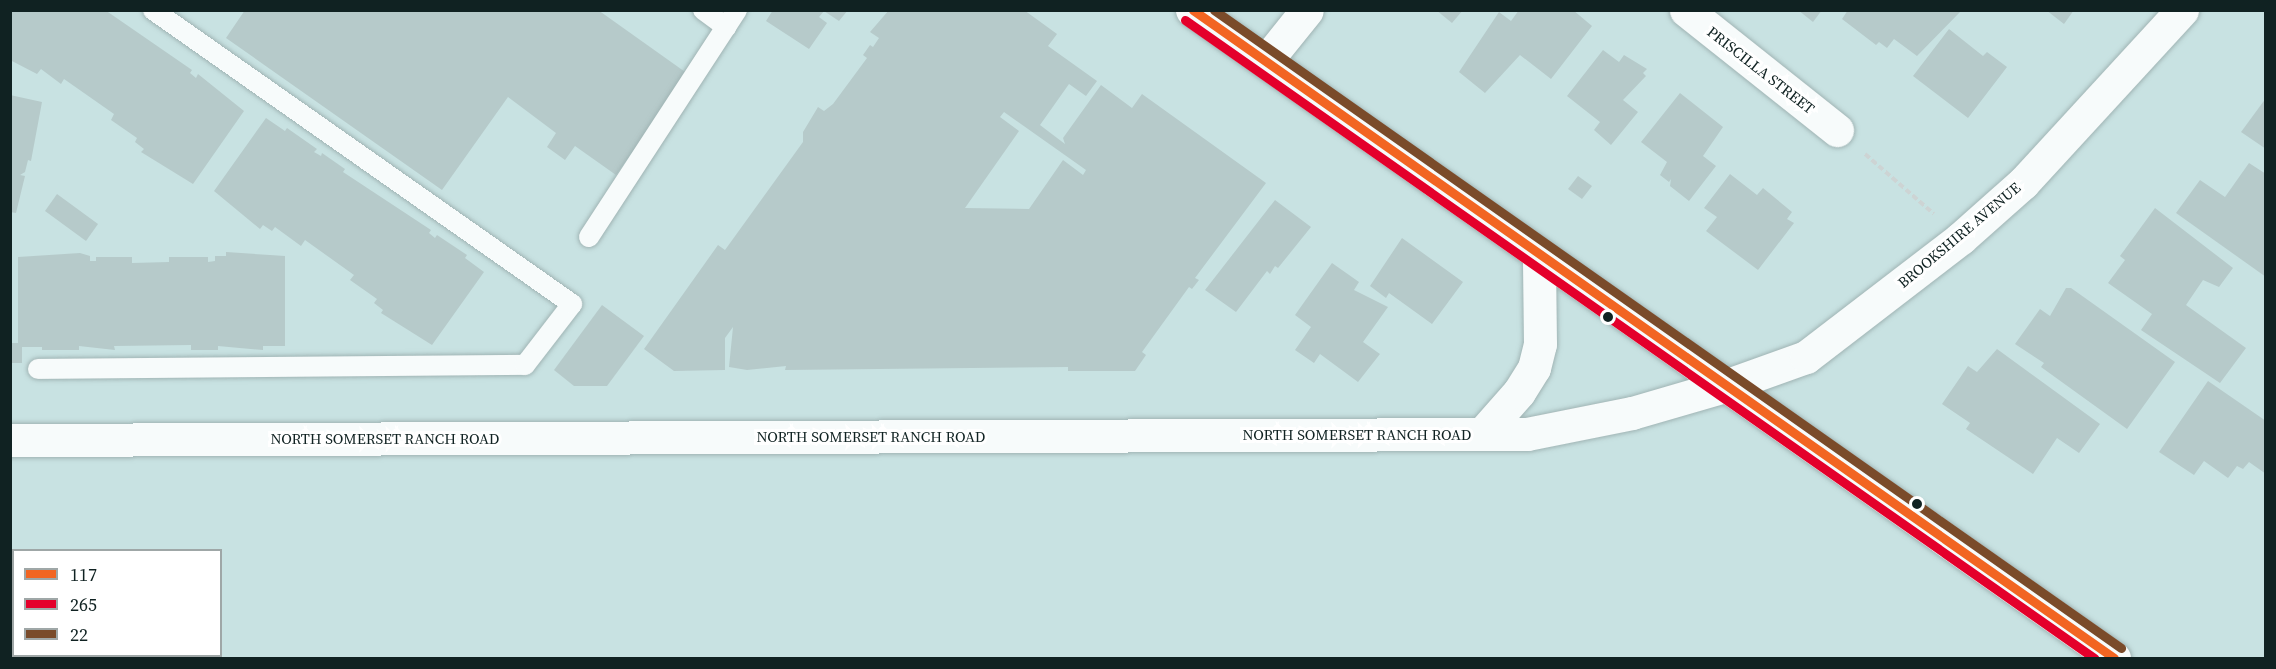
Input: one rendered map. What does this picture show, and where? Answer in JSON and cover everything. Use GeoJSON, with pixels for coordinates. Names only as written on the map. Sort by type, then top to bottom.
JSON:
{"type":"FeatureCollection","features":[{"type":"Feature","properties":{"kind":"street"},"geometry":{"type":"LineString","coordinates":[[1192,10],[1539,258],[2114,658]]}},
{"type":"Feature","properties":{"kind":"street"},"geometry":{"type":"LineString","coordinates":[[1266,61],[1307,10]]}},
{"type":"Feature","properties":{"kind":"street","name":"PRISCILLA STREET"},"geometry":{"type":"LineString","coordinates":[[1686,10],[1837,130]]}},
{"type":"Feature","properties":{"kind":"street","name":"BROOKSHIRE AVENUE"},"geometry":{"type":"LineString","coordinates":[[1725,386],[1806,357],[1961,238],[2065,140],[2182,10]]}},
{"type":"Feature","properties":{"kind":"street"},"geometry":{"type":"LineString","coordinates":[[1482,434],[1519,392],[1534,368],[1540,344],[1539,258]]}},
{"type":"Feature","properties":{"kind":"street","name":"NORTH SOMERSET RANCH ROAD"},"geometry":{"type":"LineString","coordinates":[[10,440],[1527,434],[1632,413],[1725,386]]}},
{"type":"Feature","properties":{"kind":"lane"},"geometry":{"type":"LineString","coordinates":[[38,369],[525,365],[572,304],[153,10]]}},
{"type":"Feature","properties":{"kind":"lane"},"geometry":{"type":"LineString","coordinates":[[589,237],[731,19],[703,10]]}},
{"type":"Feature","properties":{"kind":"path"},"geometry":{"type":"LineString","coordinates":[[1837,130],[1961,238]]}},
{"type":"Feature","properties":{"kind":"building"},"geometry":{"type":"Polygon","coordinates":[[[10,10],[105,10],[192,70],[190,73],[196,78],[198,74],[244,111],[193,184],[141,152],[144,149],[135,142],[137,138],[111,120],[114,114],[64,79],[61,84],[41,69],[37,74],[10,60],[10,10]]]}},
{"type":"Feature","properties":{"kind":"building"},"geometry":{"type":"Polygon","coordinates":[[[245,10],[598,10],[688,74],[616,175],[575,146],[565,160],[547,147],[556,133],[508,97],[442,190],[226,38],[245,10]]]}},
{"type":"Feature","properties":{"kind":"building"},"geometry":{"type":"Polygon","coordinates":[[[773,10],[848,10],[839,21],[824,11],[819,17],[827,23],[809,49],[766,21],[773,10]]]}},
{"type":"Feature","properties":{"kind":"building"},"geometry":{"type":"Polygon","coordinates":[[[889,10],[1024,10],[1057,34],[1048,46],[1097,81],[1086,96],[1069,84],[1040,125],[1065,144],[1063,138],[1101,85],[1132,108],[1142,94],[1266,183],[1195,278],[1199,280],[1192,289],[1189,287],[1142,352],[1146,355],[1135,371],[1068,371],[1068,367],[785,370],[786,366],[747,370],[729,367],[733,327],[725,338],[725,370],[674,371],[644,349],[718,245],[725,250],[803,142],[803,132],[818,107],[824,111],[833,104],[867,58],[863,55],[879,38],[870,32],[889,10]],[[1004,112],[1000,117],[1019,131],[965,208],[1029,209],[1063,160],[1083,175],[1086,170],[1004,112]]]}},
{"type":"Feature","properties":{"kind":"building"},"geometry":{"type":"Polygon","coordinates":[[[1436,10],[1463,10],[1452,23],[1436,10]]]}},
{"type":"Feature","properties":{"kind":"building"},"geometry":{"type":"Polygon","coordinates":[[[1519,10],[1573,10],[1592,26],[1551,79],[1520,55],[1485,93],[1459,72],[1499,12],[1511,21],[1519,10]]]}},
{"type":"Feature","properties":{"kind":"building"},"geometry":{"type":"Polygon","coordinates":[[[1798,10],[1822,10],[1813,22],[1798,10]]]}},
{"type":"Feature","properties":{"kind":"building"},"geometry":{"type":"Polygon","coordinates":[[[1848,10],[1962,10],[1917,56],[1894,39],[1887,48],[1879,42],[1876,45],[1842,19],[1848,10]]]}},
{"type":"Feature","properties":{"kind":"building"},"geometry":{"type":"Polygon","coordinates":[[[2046,10],[2074,10],[2064,24],[2046,10]]]}},
{"type":"Feature","properties":{"kind":"building"},"geometry":{"type":"Polygon","coordinates":[[[1949,29],[1983,56],[1987,52],[2007,67],[1968,118],[1913,76],[1949,29]]]}},
{"type":"Feature","properties":{"kind":"building"},"geometry":{"type":"Polygon","coordinates":[[[1603,50],[1619,62],[1624,55],[1647,69],[1643,73],[1646,76],[1623,100],[1638,112],[1611,145],[1594,130],[1600,122],[1567,96],[1603,50]]]}},
{"type":"Feature","properties":{"kind":"building"},"geometry":{"type":"Polygon","coordinates":[[[1680,93],[1723,127],[1703,156],[1716,166],[1689,201],[1670,186],[1671,179],[1669,182],[1660,175],[1667,162],[1641,142],[1680,93]]]}},
{"type":"Feature","properties":{"kind":"building"},"geometry":{"type":"Polygon","coordinates":[[[10,95],[42,102],[31,161],[28,160],[25,172],[20,175],[25,176],[16,213],[10,212],[10,95]]]}},
{"type":"Feature","properties":{"kind":"building"},"geometry":{"type":"Polygon","coordinates":[[[2266,98],[2266,149],[2241,132],[2266,98]]]}},
{"type":"Feature","properties":{"kind":"building"},"geometry":{"type":"Polygon","coordinates":[[[266,118],[285,131],[287,128],[317,149],[314,152],[321,156],[322,153],[345,169],[343,172],[431,230],[429,233],[435,238],[437,235],[467,255],[465,258],[484,272],[432,345],[381,313],[383,310],[374,303],[377,299],[350,280],[354,275],[305,240],[301,246],[275,227],[272,231],[263,225],[260,229],[214,191],[266,118]]]}},
{"type":"Feature","properties":{"kind":"building"},"geometry":{"type":"Polygon","coordinates":[[[2249,163],[2266,174],[2266,277],[2176,213],[2200,180],[2225,197],[2249,163]]]}},
{"type":"Feature","properties":{"kind":"building"},"geometry":{"type":"Polygon","coordinates":[[[1730,174],[1757,195],[1763,188],[1792,212],[1787,219],[1794,223],[1758,270],[1706,231],[1717,217],[1704,208],[1730,174]]]}},
{"type":"Feature","properties":{"kind":"building"},"geometry":{"type":"Polygon","coordinates":[[[1578,176],[1592,186],[1582,199],[1568,189],[1578,176]]]}},
{"type":"Feature","properties":{"kind":"building"},"geometry":{"type":"Polygon","coordinates":[[[57,194],[98,224],[86,241],[45,211],[57,194]]]}},
{"type":"Feature","properties":{"kind":"building"},"geometry":{"type":"Polygon","coordinates":[[[1275,200],[1311,227],[1278,268],[1275,266],[1270,274],[1267,271],[1236,312],[1205,290],[1275,200]]]}},
{"type":"Feature","properties":{"kind":"building"},"geometry":{"type":"Polygon","coordinates":[[[2155,208],[2233,268],[2219,287],[2203,280],[2186,305],[2246,348],[2220,383],[2141,330],[2152,314],[2108,283],[2125,260],[2120,256],[2155,208]]]}},
{"type":"Feature","properties":{"kind":"building"},"geometry":{"type":"Polygon","coordinates":[[[1402,238],[1463,282],[1432,324],[1389,293],[1386,298],[1370,286],[1402,238]]]}},
{"type":"Feature","properties":{"kind":"building"},"geometry":{"type":"Polygon","coordinates":[[[226,252],[285,256],[285,346],[263,346],[263,350],[218,346],[218,350],[191,350],[191,345],[114,346],[115,350],[79,346],[79,350],[42,350],[42,347],[22,347],[22,363],[10,363],[10,343],[18,343],[18,257],[80,253],[90,256],[90,261],[96,261],[96,257],[132,257],[132,263],[169,262],[169,257],[208,257],[208,262],[215,261],[215,256],[226,256],[226,252]]]}},
{"type":"Feature","properties":{"kind":"building"},"geometry":{"type":"Polygon","coordinates":[[[1332,263],[1359,282],[1354,290],[1388,307],[1363,342],[1380,354],[1358,382],[1320,354],[1314,363],[1295,350],[1311,327],[1295,315],[1332,263]]]}},
{"type":"Feature","properties":{"kind":"building"},"geometry":{"type":"Polygon","coordinates":[[[2066,288],[2071,288],[2175,362],[2127,429],[2041,367],[2044,363],[2015,344],[2040,309],[2050,316],[2066,288]]]}},
{"type":"Feature","properties":{"kind":"building"},"geometry":{"type":"Polygon","coordinates":[[[602,305],[644,336],[607,386],[574,386],[554,370],[602,305]]]}},
{"type":"Feature","properties":{"kind":"building"},"geometry":{"type":"Polygon","coordinates":[[[1997,349],[2100,424],[2079,453],[2057,438],[2033,474],[1966,429],[1970,423],[1942,404],[1968,366],[1977,372],[1997,349]]]}},
{"type":"Feature","properties":{"kind":"building"},"geometry":{"type":"Polygon","coordinates":[[[2208,381],[2266,421],[2266,474],[2249,462],[2243,469],[2237,466],[2228,478],[2204,461],[2194,475],[2159,452],[2208,381]]]}},
{"type":"Feature","properties":{"kind":"transit line","name":"117"},"geometry":{"type":"LineString","coordinates":[[1193,10],[2114,658]]}},
{"type":"Feature","properties":{"kind":"transit line","name":"22"},"geometry":{"type":"LineString","coordinates":[[1214,10],[2121,648]]}},
{"type":"Feature","properties":{"kind":"transit line","name":"265"},"geometry":{"type":"LineString","coordinates":[[1185,20],[2094,658]]}}]}
